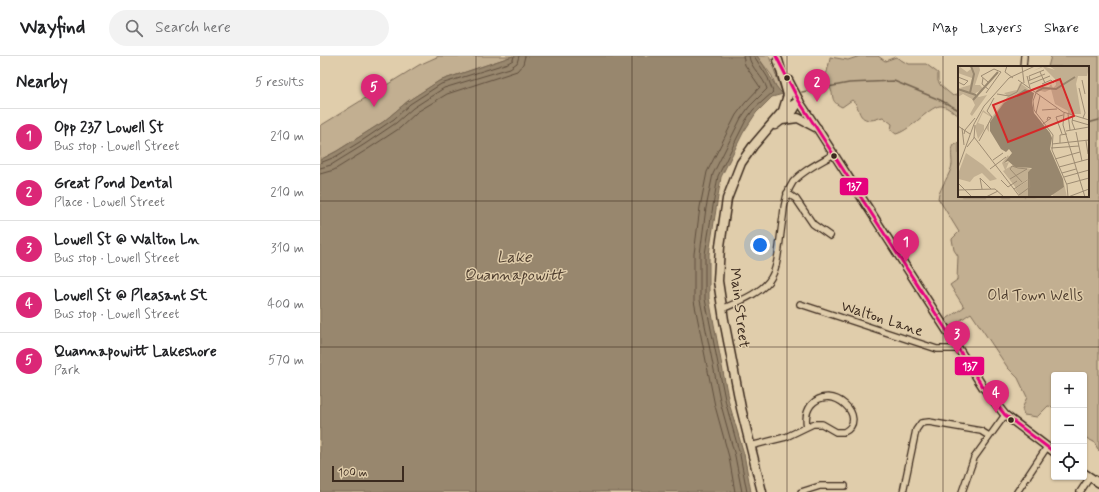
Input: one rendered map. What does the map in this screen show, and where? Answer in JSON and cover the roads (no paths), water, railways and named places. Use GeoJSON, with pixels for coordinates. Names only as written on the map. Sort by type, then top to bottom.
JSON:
{"type":"FeatureCollection","features":[{"type":"Feature","properties":{"kind":"main road"},"geometry":{"type":"LineString","coordinates":[[777,58],[799,102],[834,154],[986,392],[1005,415],[1051,450]]}},
{"type":"Feature","properties":{"kind":"main road"},"geometry":{"type":"LineString","coordinates":[[777,58],[788,95],[782,112]]}},
{"type":"Feature","properties":{"kind":"main road","name":"Main Street"},"geometry":{"type":"LineString","coordinates":[[762,492],[736,386],[722,309],[718,268],[727,199],[741,163],[782,112],[799,102]]}},
{"type":"Feature","properties":{"kind":"main road","name":"Main Street"},"geometry":{"type":"LineString","coordinates":[[764,134],[793,111],[799,102]]}},
{"type":"Feature","properties":{"kind":"main road"},"geometry":{"type":"LineString","coordinates":[[782,121],[798,118],[817,128]]}},
{"type":"Feature","properties":{"kind":"main road"},"geometry":{"type":"LineString","coordinates":[[1087,475],[1099,483]]}},
{"type":"Feature","properties":{"kind":"street"},"geometry":{"type":"LineString","coordinates":[[1022,66],[1024,56]]}},
{"type":"Feature","properties":{"kind":"street"},"geometry":{"type":"LineString","coordinates":[[722,309],[756,294],[766,286],[772,278],[776,267],[787,193],[799,176],[834,154]]}},
{"type":"Feature","properties":{"kind":"street"},"geometry":{"type":"LineString","coordinates":[[787,193],[796,199],[813,224],[830,236]]}},
{"type":"Feature","properties":{"kind":"street","name":"Walton Lane"},"geometry":{"type":"LineString","coordinates":[[800,304],[937,349],[958,349]]}},
{"type":"Feature","properties":{"kind":"street"},"geometry":{"type":"LineString","coordinates":[[750,446],[786,437],[807,426],[820,424],[835,431],[844,432],[851,426],[852,417],[850,410],[843,402],[837,399],[826,398],[814,402],[808,409],[806,416],[807,426]]}},
{"type":"Feature","properties":{"kind":"street"},"geometry":{"type":"LineString","coordinates":[[962,492],[973,462],[1005,415]]}},
{"type":"Feature","properties":{"kind":"street"},"geometry":{"type":"LineString","coordinates":[[903,492],[916,430],[921,423],[927,421],[982,431],[990,436]]}},
{"type":"Feature","properties":{"kind":"street"},"geometry":{"type":"LineString","coordinates":[[1017,492],[1047,447]]}},
{"type":"Feature","properties":{"kind":"street"},"geometry":{"type":"LineString","coordinates":[[1080,492],[1085,480]]}},
{"type":"Feature","properties":{"kind":"street"},"geometry":{"type":"LineString","coordinates":[[801,492],[820,486],[845,486]]}},
{"type":"Feature","properties":{"kind":"water","name":"Lake Quannapowitt"},"geometry":{"type":"Polygon","coordinates":[[[513,56],[757,56],[776,87],[783,94],[772,97],[756,113],[743,133],[721,177],[709,254],[709,298],[729,403],[744,454],[751,492],[320,492],[320,160],[383,122],[408,101],[439,81],[513,56]]]}},
{"type":"Feature","properties":{"kind":"waterway"},"geometry":{"type":"LineString","coordinates":[[802,92],[849,83],[894,81],[940,100],[958,109]]}},
{"type":"Feature","properties":{"kind":"waterway"},"geometry":{"type":"LineString","coordinates":[[1089,123],[1099,120]]}},
{"type":"Feature","properties":{"kind":"place","name":"Great Pond Dental"},"geometry":{"type":"Point","coordinates":[817,102]}},
{"type":"Feature","properties":{"kind":"place","name":"Quannapowitt Lakeshore"},"geometry":{"type":"Point","coordinates":[374,107]}},
{"type":"Feature","properties":{"kind":"place","name":"Opp 237 Lowell St"},"geometry":{"type":"Point","coordinates":[906,262]}},
{"type":"Feature","properties":{"kind":"place","name":"Lowell St @ Walton Ln"},"geometry":{"type":"Point","coordinates":[957,354]}},
{"type":"Feature","properties":{"kind":"place","name":"Lowell St @ Pleasant St"},"geometry":{"type":"Point","coordinates":[996,413]}},
{"type":"Feature","properties":{"kind":"park label","name":"Old Town Wells"},"geometry":{"type":"Point","coordinates":[1035,296]}}]}
